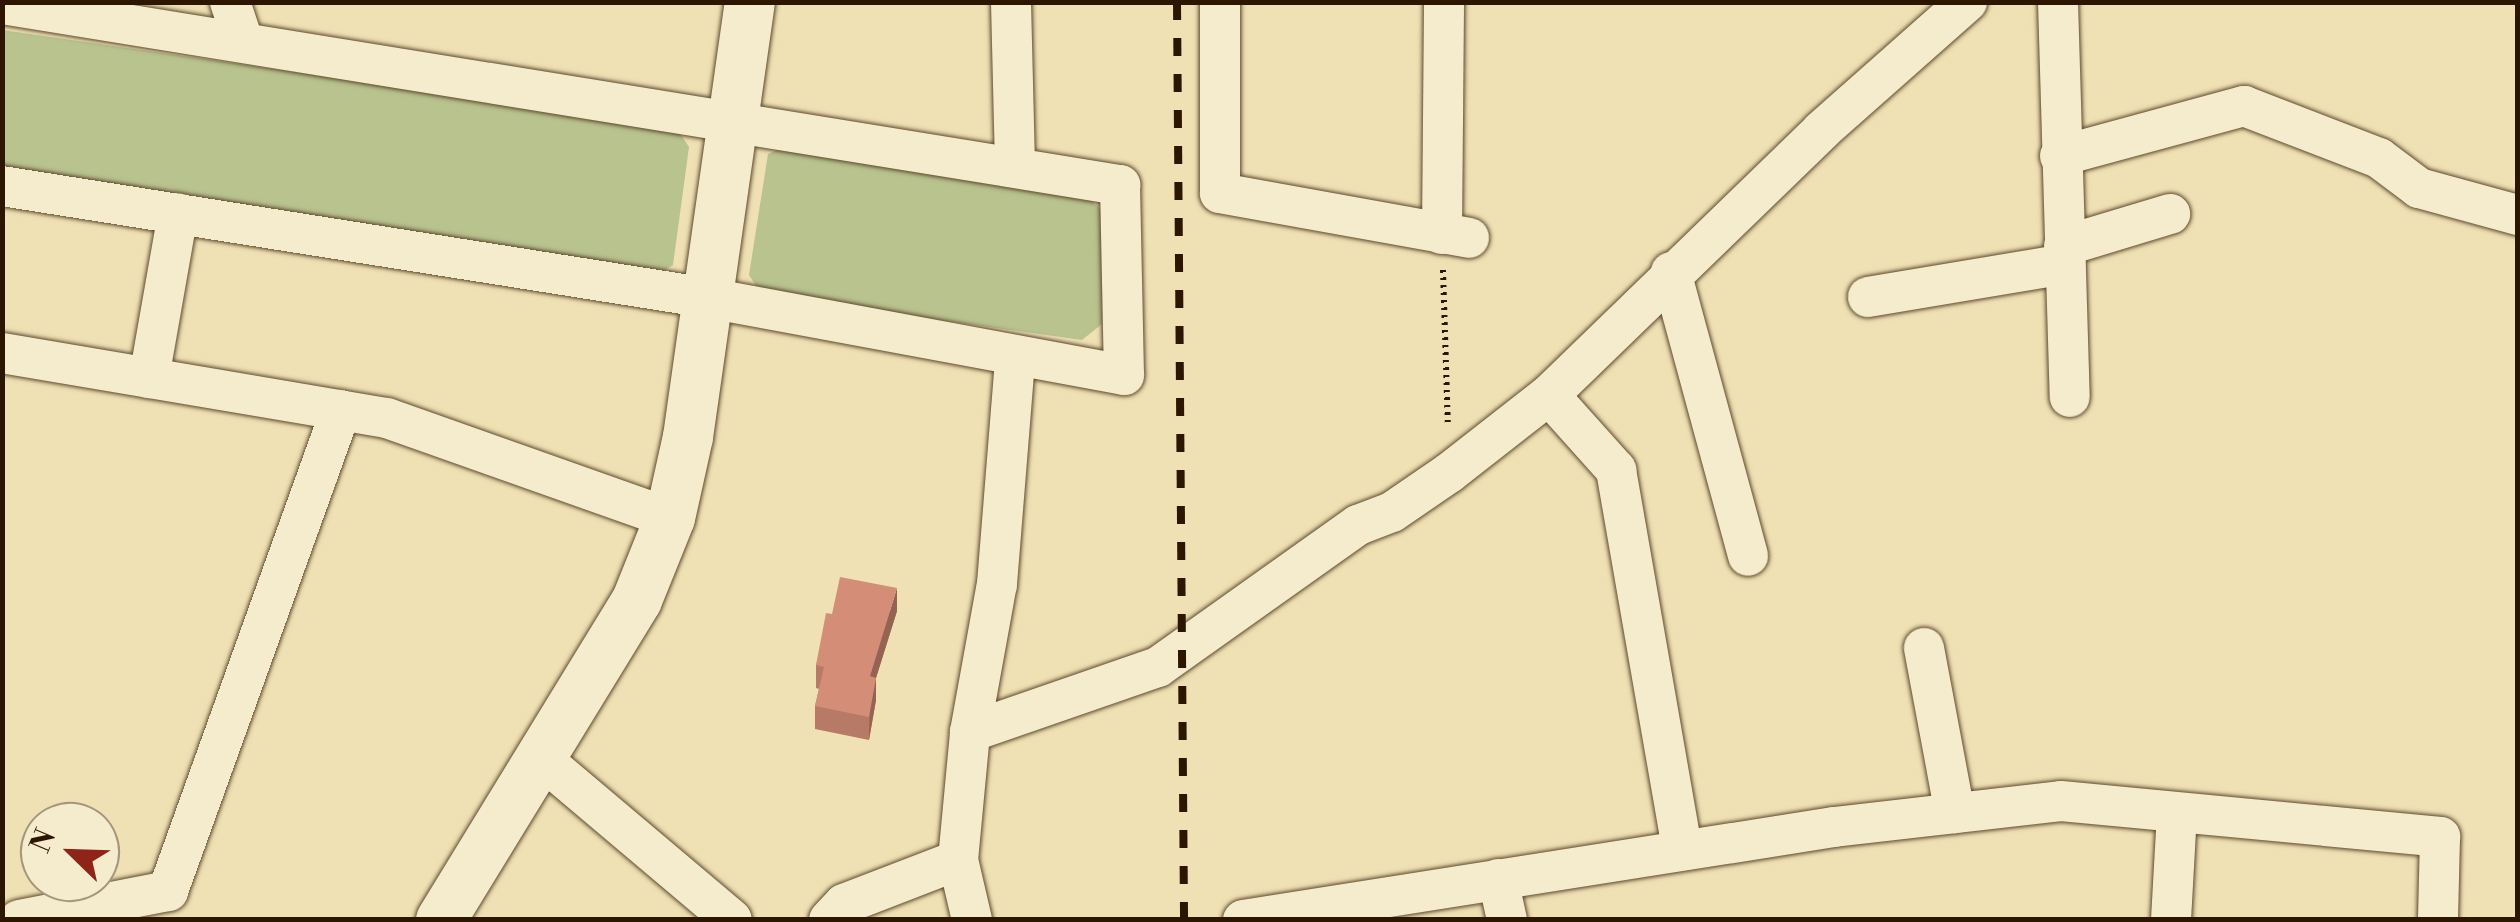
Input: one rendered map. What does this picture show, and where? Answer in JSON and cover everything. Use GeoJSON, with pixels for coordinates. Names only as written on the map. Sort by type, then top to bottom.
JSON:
{"type":"FeatureCollection","features":[{"type":"Feature","properties":{"kind":"street"},"geometry":{"type":"LineString","coordinates":[[230,2],[243,41]]}},
{"type":"Feature","properties":{"kind":"street"},"geometry":{"type":"LineString","coordinates":[[441,920],[537,756],[636,600],[670,518],[708,298],[750,2]]}},
{"type":"Feature","properties":{"kind":"street"},"geometry":{"type":"LineString","coordinates":[[1011,2],[1015,165]]}},
{"type":"Feature","properties":{"kind":"street"},"geometry":{"type":"LineString","coordinates":[[1220,2],[1220,192],[1455,236],[1444,2]]}},
{"type":"Feature","properties":{"kind":"street"},"geometry":{"type":"LineString","coordinates":[[970,732],[1158,667],[1358,525],[1392,512],[1449,473],[1548,396],[1671,272],[1967,2]]}},
{"type":"Feature","properties":{"kind":"street"},"geometry":{"type":"LineString","coordinates":[[2058,2],[2070,397]]}},
{"type":"Feature","properties":{"kind":"street"},"geometry":{"type":"LineString","coordinates":[[2,4],[1015,165],[1120,186],[1124,374],[1015,358],[708,298],[2,186]]}},
{"type":"Feature","properties":{"kind":"street"},"geometry":{"type":"LineString","coordinates":[[2060,156],[2244,106],[2380,158],[2419,188],[2518,216]]}},
{"type":"Feature","properties":{"kind":"street"},"geometry":{"type":"LineString","coordinates":[[148,378],[178,214]]}},
{"type":"Feature","properties":{"kind":"street"},"geometry":{"type":"LineString","coordinates":[[1868,297],[2064,255],[2170,214]]}},
{"type":"Feature","properties":{"kind":"street"},"geometry":{"type":"LineString","coordinates":[[1671,272],[1748,556]]}},
{"type":"Feature","properties":{"kind":"street"},"geometry":{"type":"LineString","coordinates":[[2,353],[387,418],[670,518]]}},
{"type":"Feature","properties":{"kind":"street"},"geometry":{"type":"LineString","coordinates":[[972,920],[958,860],[970,732],[997,584],[1015,358]]}},
{"type":"Feature","properties":{"kind":"street"},"geometry":{"type":"LineString","coordinates":[[1548,396],[1616,470],[1682,850]]}},
{"type":"Feature","properties":{"kind":"street"},"geometry":{"type":"LineString","coordinates":[[19,920],[78,914],[168,891],[341,410]]}},
{"type":"Feature","properties":{"kind":"street"},"geometry":{"type":"LineString","coordinates":[[1924,648],[1954,813]]}},
{"type":"Feature","properties":{"kind":"street"},"geometry":{"type":"LineString","coordinates":[[537,756],[732,920]]}},
{"type":"Feature","properties":{"kind":"street"},"geometry":{"type":"LineString","coordinates":[[1243,920],[1682,850],[2061,801],[2440,837],[2438,920]]}},
{"type":"Feature","properties":{"kind":"street"},"geometry":{"type":"LineString","coordinates":[[2171,920],[2177,814]]}},
{"type":"Feature","properties":{"kind":"street"},"geometry":{"type":"LineString","coordinates":[[829,920],[844,904],[958,860]]}},
{"type":"Feature","properties":{"kind":"street"},"geometry":{"type":"LineString","coordinates":[[1498,880],[1507,920]]}},
{"type":"Feature","properties":{"kind":"path"},"geometry":{"type":"LineString","coordinates":[[1449,473],[1455,236]]}},
{"type":"Feature","properties":{"kind":"green space"},"geometry":{"type":"Polygon","coordinates":[[[2,30],[676,127],[689,147],[673,265],[655,276],[3,172],[2,30]]]}},
{"type":"Feature","properties":{"kind":"green space"},"geometry":{"type":"Polygon","coordinates":[[[791,144],[1081,192],[1104,212],[1102,324],[1082,340],[762,295],[749,275],[768,154],[791,144]]]}},
{"type":"Feature","properties":{"kind":"building"},"geometry":{"type":"Polygon","coordinates":[[[840,577],[897,588],[870,676],[876,678],[869,717],[815,706],[824,667],[816,665],[826,613],[832,614],[840,577]]]}},
{"type":"Feature","properties":{"kind":"railway"},"geometry":{"type":"LineString","coordinates":[[1177,2],[1184,920]]}}]}
